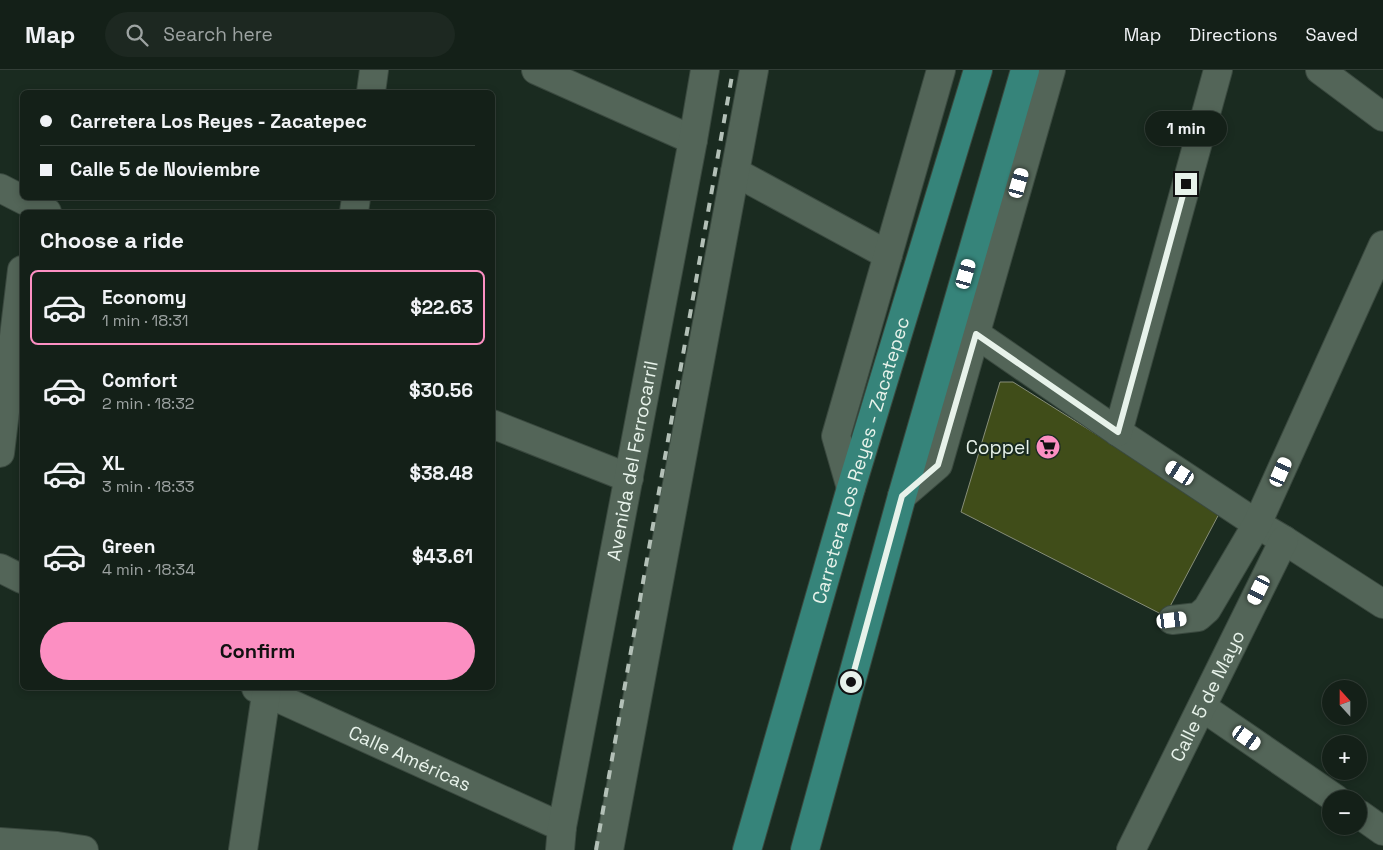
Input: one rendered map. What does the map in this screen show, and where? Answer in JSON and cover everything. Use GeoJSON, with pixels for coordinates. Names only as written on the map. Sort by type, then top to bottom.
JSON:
{"type":"FeatureCollection","features":[{"type":"Feature","properties":{"kind":"main road","name":"Carretera Los Reyes - Zacatepec"},"geometry":{"type":"LineString","coordinates":[[747,850],[851,488],[978,70]]}},
{"type":"Feature","properties":{"kind":"main road"},"geometry":{"type":"LineString","coordinates":[[805,850],[912,460],[1025,70]]}},
{"type":"Feature","properties":{"kind":"street"},"geometry":{"type":"LineString","coordinates":[[371,90],[374,70]]}},
{"type":"Feature","properties":{"kind":"street"},"geometry":{"type":"LineString","coordinates":[[536,70],[693,140]]}},
{"type":"Feature","properties":{"kind":"street","name":"Avenida del Ferrocarril"},"geometry":{"type":"LineString","coordinates":[[561,839],[705,70]]}},
{"type":"Feature","properties":{"kind":"street"},"geometry":{"type":"LineString","coordinates":[[609,850],[754,70]]}},
{"type":"Feature","properties":{"kind":"street"},"geometry":{"type":"LineString","coordinates":[[851,488],[836,436],[941,70]]}},
{"type":"Feature","properties":{"kind":"street"},"geometry":{"type":"LineString","coordinates":[[902,496],[938,465],[1051,70]]}},
{"type":"Feature","properties":{"kind":"street"},"geometry":{"type":"LineString","coordinates":[[1118,432],[1218,70]]}},
{"type":"Feature","properties":{"kind":"street"},"geometry":{"type":"LineString","coordinates":[[1320,70],[1383,117]]}},
{"type":"Feature","properties":{"kind":"street"},"geometry":{"type":"LineString","coordinates":[[736,172],[888,255]]}},
{"type":"Feature","properties":{"kind":"street"},"geometry":{"type":"LineString","coordinates":[[0,188],[36,210]]}},
{"type":"Feature","properties":{"kind":"street"},"geometry":{"type":"LineString","coordinates":[[1172,620],[1198,617],[1207,609],[1257,524],[1383,245]]}},
{"type":"Feature","properties":{"kind":"street"},"geometry":{"type":"LineString","coordinates":[[0,453],[20,287]]}},
{"type":"Feature","properties":{"kind":"street"},"geometry":{"type":"LineString","coordinates":[[976,334],[1118,432],[1383,604]]}},
{"type":"Feature","properties":{"kind":"street"},"geometry":{"type":"LineString","coordinates":[[495,425],[629,478]]}},
{"type":"Feature","properties":{"kind":"street","name":"Calle 5 de Mayo"},"geometry":{"type":"LineString","coordinates":[[1132,850],[1284,540]]}},
{"type":"Feature","properties":{"kind":"street"},"geometry":{"type":"LineString","coordinates":[[0,568],[20,577]]}},
{"type":"Feature","properties":{"kind":"street"},"geometry":{"type":"LineString","coordinates":[[243,850],[263,690]]}},
{"type":"Feature","properties":{"kind":"street","name":"Calle Américas"},"geometry":{"type":"LineString","coordinates":[[265,690],[561,839]]}},
{"type":"Feature","properties":{"kind":"street"},"geometry":{"type":"LineString","coordinates":[[1202,707],[1323,790]]}},
{"type":"Feature","properties":{"kind":"street"},"geometry":{"type":"LineString","coordinates":[[1367,820],[1383,831]]}},
{"type":"Feature","properties":{"kind":"street"},"geometry":{"type":"LineString","coordinates":[[0,842],[84,850]]}},
{"type":"Feature","properties":{"kind":"building","name":"Coppel"},"geometry":{"type":"Polygon","coordinates":[[[1000,382],[1013,382],[1220,512],[1165,616],[961,512],[1000,382]]]}},
{"type":"Feature","properties":{"kind":"railway"},"geometry":{"type":"LineString","coordinates":[[596,850],[733,70]]}},
{"type":"Feature","properties":{"kind":"place","name":"Coppel"},"geometry":{"type":"Point","coordinates":[1048,447]}},
{"type":"Feature","properties":{"kind":"route"},"geometry":{"type":"LineString","coordinates":[[851,682],[902,496],[938,465],[976,334],[1118,432],[1186,184]]}}]}
